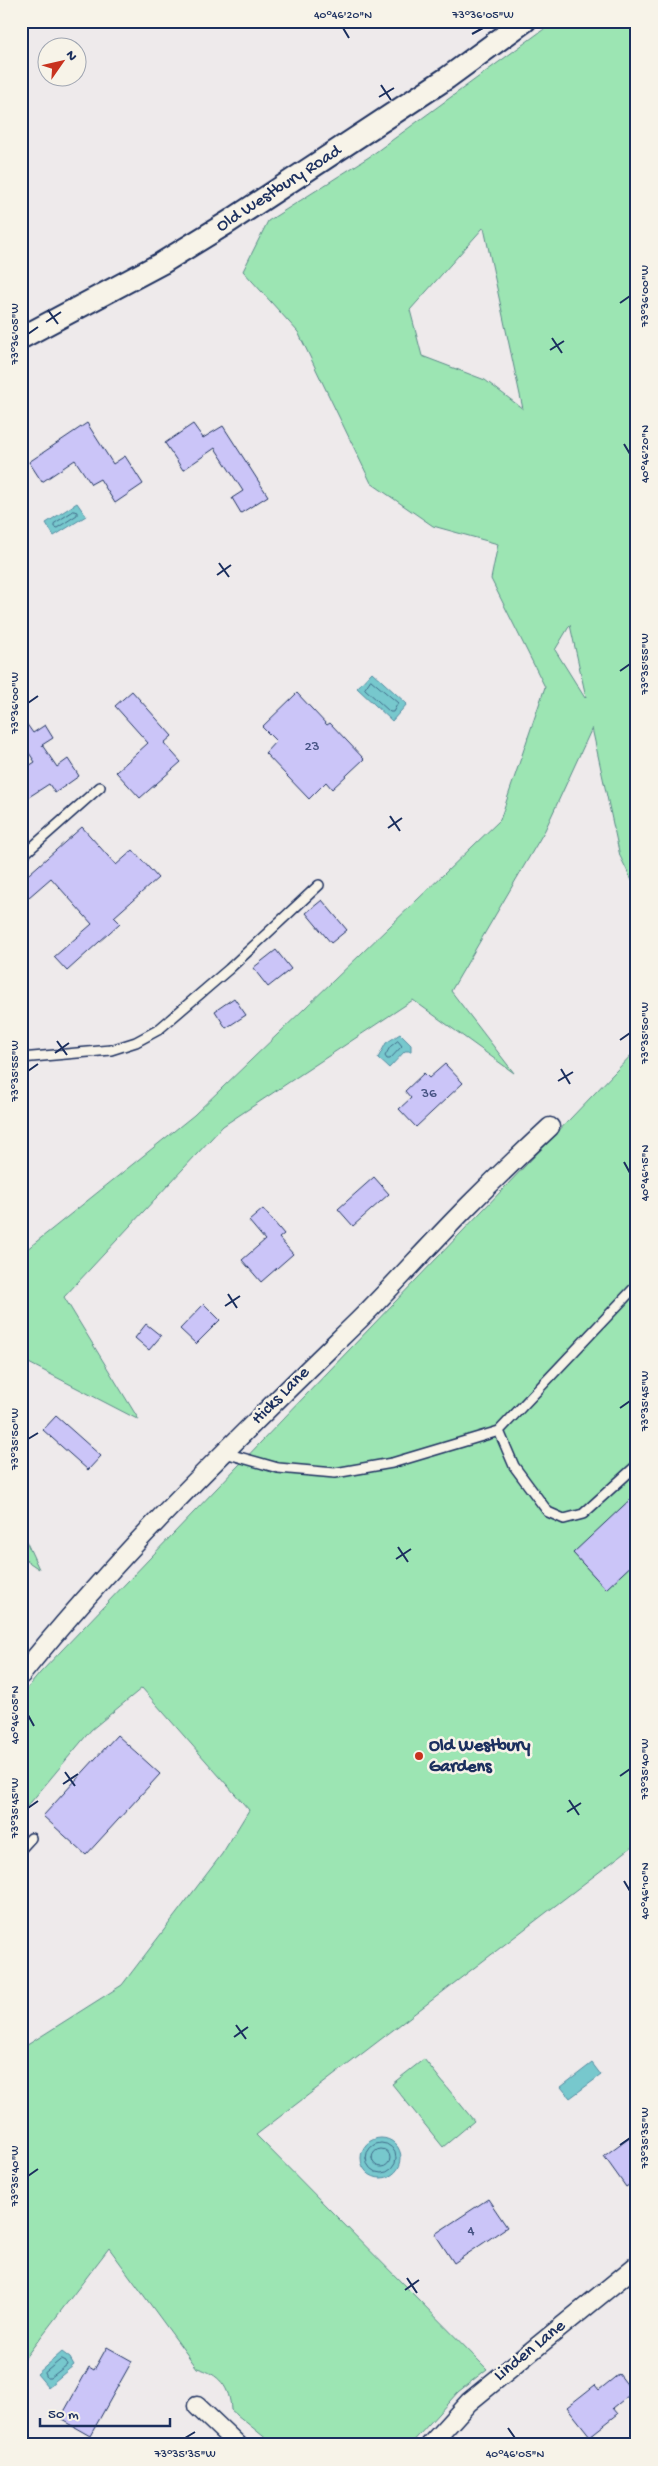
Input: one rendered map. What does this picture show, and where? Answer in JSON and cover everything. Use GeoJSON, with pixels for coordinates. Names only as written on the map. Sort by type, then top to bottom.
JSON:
{"type":"FeatureCollection","features":[{"type":"Feature","properties":{"kind":"street","name":"Old Westbury Road"},"geometry":{"type":"LineString","coordinates":[[21,338],[162,262],[227,223],[447,78],[525,21]]}},
{"type":"Feature","properties":{"kind":"street","name":"Hicks Lane"},"geometry":{"type":"LineString","coordinates":[[21,1675],[59,1627],[225,1452],[387,1292],[469,1205],[550,1127]]}},
{"type":"Feature","properties":{"kind":"street","name":"Linden Lane"},"geometry":{"type":"LineString","coordinates":[[430,2445],[469,2402],[637,2265]]}},
{"type":"Feature","properties":{"kind":"street"},"geometry":{"type":"LineString","coordinates":[[197,2406],[238,2445]]}},
{"type":"Feature","properties":{"kind":"lane"},"geometry":{"type":"LineString","coordinates":[[21,857],[100,787]]}},
{"type":"Feature","properties":{"kind":"lane"},"geometry":{"type":"LineString","coordinates":[[21,1058],[111,1050],[136,1042],[158,1030],[229,969],[319,885]]}},
{"type":"Feature","properties":{"kind":"lane"},"geometry":{"type":"LineString","coordinates":[[225,1452],[278,1468],[334,1473],[392,1463],[499,1431],[637,1285]]}},
{"type":"Feature","properties":{"kind":"lane"},"geometry":{"type":"LineString","coordinates":[[499,1431],[514,1466],[548,1512],[564,1519],[583,1514],[637,1465]]}},
{"type":"Feature","properties":{"kind":"lane"},"geometry":{"type":"LineString","coordinates":[[21,1849],[31,1838]]}},
{"type":"Feature","properties":{"kind":"green space"},"geometry":{"type":"Polygon","coordinates":[[[555,21],[637,21],[637,891],[620,856],[592,728],[545,830],[451,991],[514,1073],[413,1000],[223,1126],[64,1297],[139,1420],[21,1359],[21,1254],[194,1115],[500,820],[545,687],[491,579],[498,544],[433,526],[371,483],[298,332],[243,271],[268,221],[369,157],[555,21]],[[484,228],[410,310],[422,356],[485,380],[523,409],[484,228]],[[570,625],[555,650],[585,698],[586,697],[570,625]]]}},
{"type":"Feature","properties":{"kind":"green space","name":"Old Westbury Gardens"},"geometry":{"type":"Polygon","coordinates":[[[637,1049],[637,1843],[256,2135],[487,2369],[458,2392],[410,2445],[274,2445],[231,2410],[226,2388],[217,2378],[197,2368],[109,2248],[21,2363],[21,2049],[122,1985],[222,1854],[249,1810],[142,1688],[91,1730],[21,1814],[21,1696],[40,1673],[637,1049]]]}},
{"type":"Feature","properties":{"kind":"green space"},"geometry":{"type":"Polygon","coordinates":[[[21,1530],[39,1569],[21,1557],[21,1530]]]}},
{"type":"Feature","properties":{"kind":"green space"},"geometry":{"type":"Polygon","coordinates":[[[424,2059],[474,2121],[443,2147],[392,2084],[424,2059]]]}},
{"type":"Feature","properties":{"kind":"water"},"geometry":{"type":"Polygon","coordinates":[[[77,503],[86,516],[54,536],[46,523],[77,503]]]}},
{"type":"Feature","properties":{"kind":"water"},"geometry":{"type":"Polygon","coordinates":[[[372,672],[407,704],[392,721],[357,688],[372,672]]]}},
{"type":"Feature","properties":{"kind":"water"},"geometry":{"type":"Polygon","coordinates":[[[400,1034],[411,1045],[411,1051],[405,1051],[389,1068],[378,1058],[386,1043],[400,1034]]]}},
{"type":"Feature","properties":{"kind":"water"},"geometry":{"type":"Polygon","coordinates":[[[592,2063],[601,2075],[570,2098],[561,2087],[592,2063]]]}},
{"type":"Feature","properties":{"kind":"water"},"geometry":{"type":"Polygon","coordinates":[[[377,2138],[385,2138],[392,2141],[398,2147],[401,2158],[398,2169],[392,2175],[385,2178],[377,2178],[370,2175],[364,2169],[361,2162],[361,2154],[364,2147],[370,2141],[377,2138]]]}},
{"type":"Feature","properties":{"kind":"water"},"geometry":{"type":"Polygon","coordinates":[[[62,2352],[70,2358],[74,2365],[48,2387],[37,2374],[62,2352]]]}},
{"type":"Feature","properties":{"kind":"building"},"geometry":{"type":"Polygon","coordinates":[[[87,423],[113,464],[125,456],[143,484],[115,503],[100,479],[91,484],[75,460],[42,482],[29,462],[87,423]]]}},
{"type":"Feature","properties":{"kind":"building"},"geometry":{"type":"Polygon","coordinates":[[[193,424],[203,438],[223,426],[268,496],[241,513],[232,498],[243,491],[215,448],[183,470],[165,443],[193,424]]]}},
{"type":"Feature","properties":{"kind":"building"},"geometry":{"type":"Polygon","coordinates":[[[132,691],[172,736],[164,743],[181,762],[140,798],[116,772],[148,743],[115,706],[132,691]]]}},
{"type":"Feature","properties":{"kind":"building"},"geometry":{"type":"Polygon","coordinates":[[[297,693],[327,725],[330,723],[364,759],[332,789],[326,782],[309,799],[265,753],[276,741],[262,727],[297,693]]]}},
{"type":"Feature","properties":{"kind":"building"},"geometry":{"type":"Polygon","coordinates":[[[21,716],[33,733],[45,725],[53,738],[42,745],[57,767],[68,759],[79,776],[55,793],[49,784],[21,802],[21,771],[35,762],[21,741],[21,716]]]}},
{"type":"Feature","properties":{"kind":"building"},"geometry":{"type":"Polygon","coordinates":[[[82,827],[116,865],[133,850],[158,878],[114,917],[120,923],[67,971],[54,957],[92,924],[51,878],[21,904],[21,881],[82,827]]]}},
{"type":"Feature","properties":{"kind":"building"},"geometry":{"type":"Polygon","coordinates":[[[322,900],[347,930],[331,943],[306,913],[322,900]]]}},
{"type":"Feature","properties":{"kind":"building"},"geometry":{"type":"Polygon","coordinates":[[[276,950],[291,969],[268,987],[253,968],[276,950]]]}},
{"type":"Feature","properties":{"kind":"building"},"geometry":{"type":"Polygon","coordinates":[[[234,998],[246,1015],[226,1028],[215,1011],[234,998]]]}},
{"type":"Feature","properties":{"kind":"building"},"geometry":{"type":"Polygon","coordinates":[[[445,1064],[463,1083],[416,1127],[399,1109],[411,1098],[405,1091],[424,1073],[429,1078],[445,1064]]]}},
{"type":"Feature","properties":{"kind":"building"},"geometry":{"type":"Polygon","coordinates":[[[374,1177],[389,1194],[353,1226],[338,1209],[374,1177]]]}},
{"type":"Feature","properties":{"kind":"building"},"geometry":{"type":"Polygon","coordinates":[[[263,1209],[284,1234],[279,1238],[293,1254],[261,1282],[242,1260],[265,1240],[249,1221],[263,1209]]]}},
{"type":"Feature","properties":{"kind":"building"},"geometry":{"type":"Polygon","coordinates":[[[204,1304],[220,1320],[196,1344],[180,1329],[204,1304]]]}},
{"type":"Feature","properties":{"kind":"building"},"geometry":{"type":"Polygon","coordinates":[[[146,1324],[161,1336],[149,1350],[135,1338],[146,1324]]]}},
{"type":"Feature","properties":{"kind":"building"},"geometry":{"type":"Polygon","coordinates":[[[56,1416],[101,1456],[88,1470],[43,1430],[56,1416]]]}},
{"type":"Feature","properties":{"kind":"building"},"geometry":{"type":"Polygon","coordinates":[[[637,1493],[637,1560],[606,1589],[573,1553],[637,1493]]]}},
{"type":"Feature","properties":{"kind":"building"},"geometry":{"type":"Polygon","coordinates":[[[117,1735],[160,1774],[86,1855],[43,1816],[117,1735]]]}},
{"type":"Feature","properties":{"kind":"building"},"geometry":{"type":"Polygon","coordinates":[[[631,2136],[637,2144],[637,2179],[626,2187],[604,2156],[631,2136]]]}},
{"type":"Feature","properties":{"kind":"building"},"geometry":{"type":"Polygon","coordinates":[[[488,2199],[507,2227],[454,2263],[435,2234],[488,2199]]]}},
{"type":"Feature","properties":{"kind":"building"},"geometry":{"type":"Polygon","coordinates":[[[107,2347],[132,2361],[90,2436],[60,2419],[89,2367],[94,2370],[107,2347]]]}},
{"type":"Feature","properties":{"kind":"building"},"geometry":{"type":"Polygon","coordinates":[[[619,2374],[633,2392],[613,2408],[618,2414],[590,2436],[567,2407],[595,2385],[599,2390],[619,2374]]]}},
{"type":"Feature","properties":{"kind":"place","name":"Old Westbury Gardens"},"geometry":{"type":"Point","coordinates":[419,1756]}}]}
